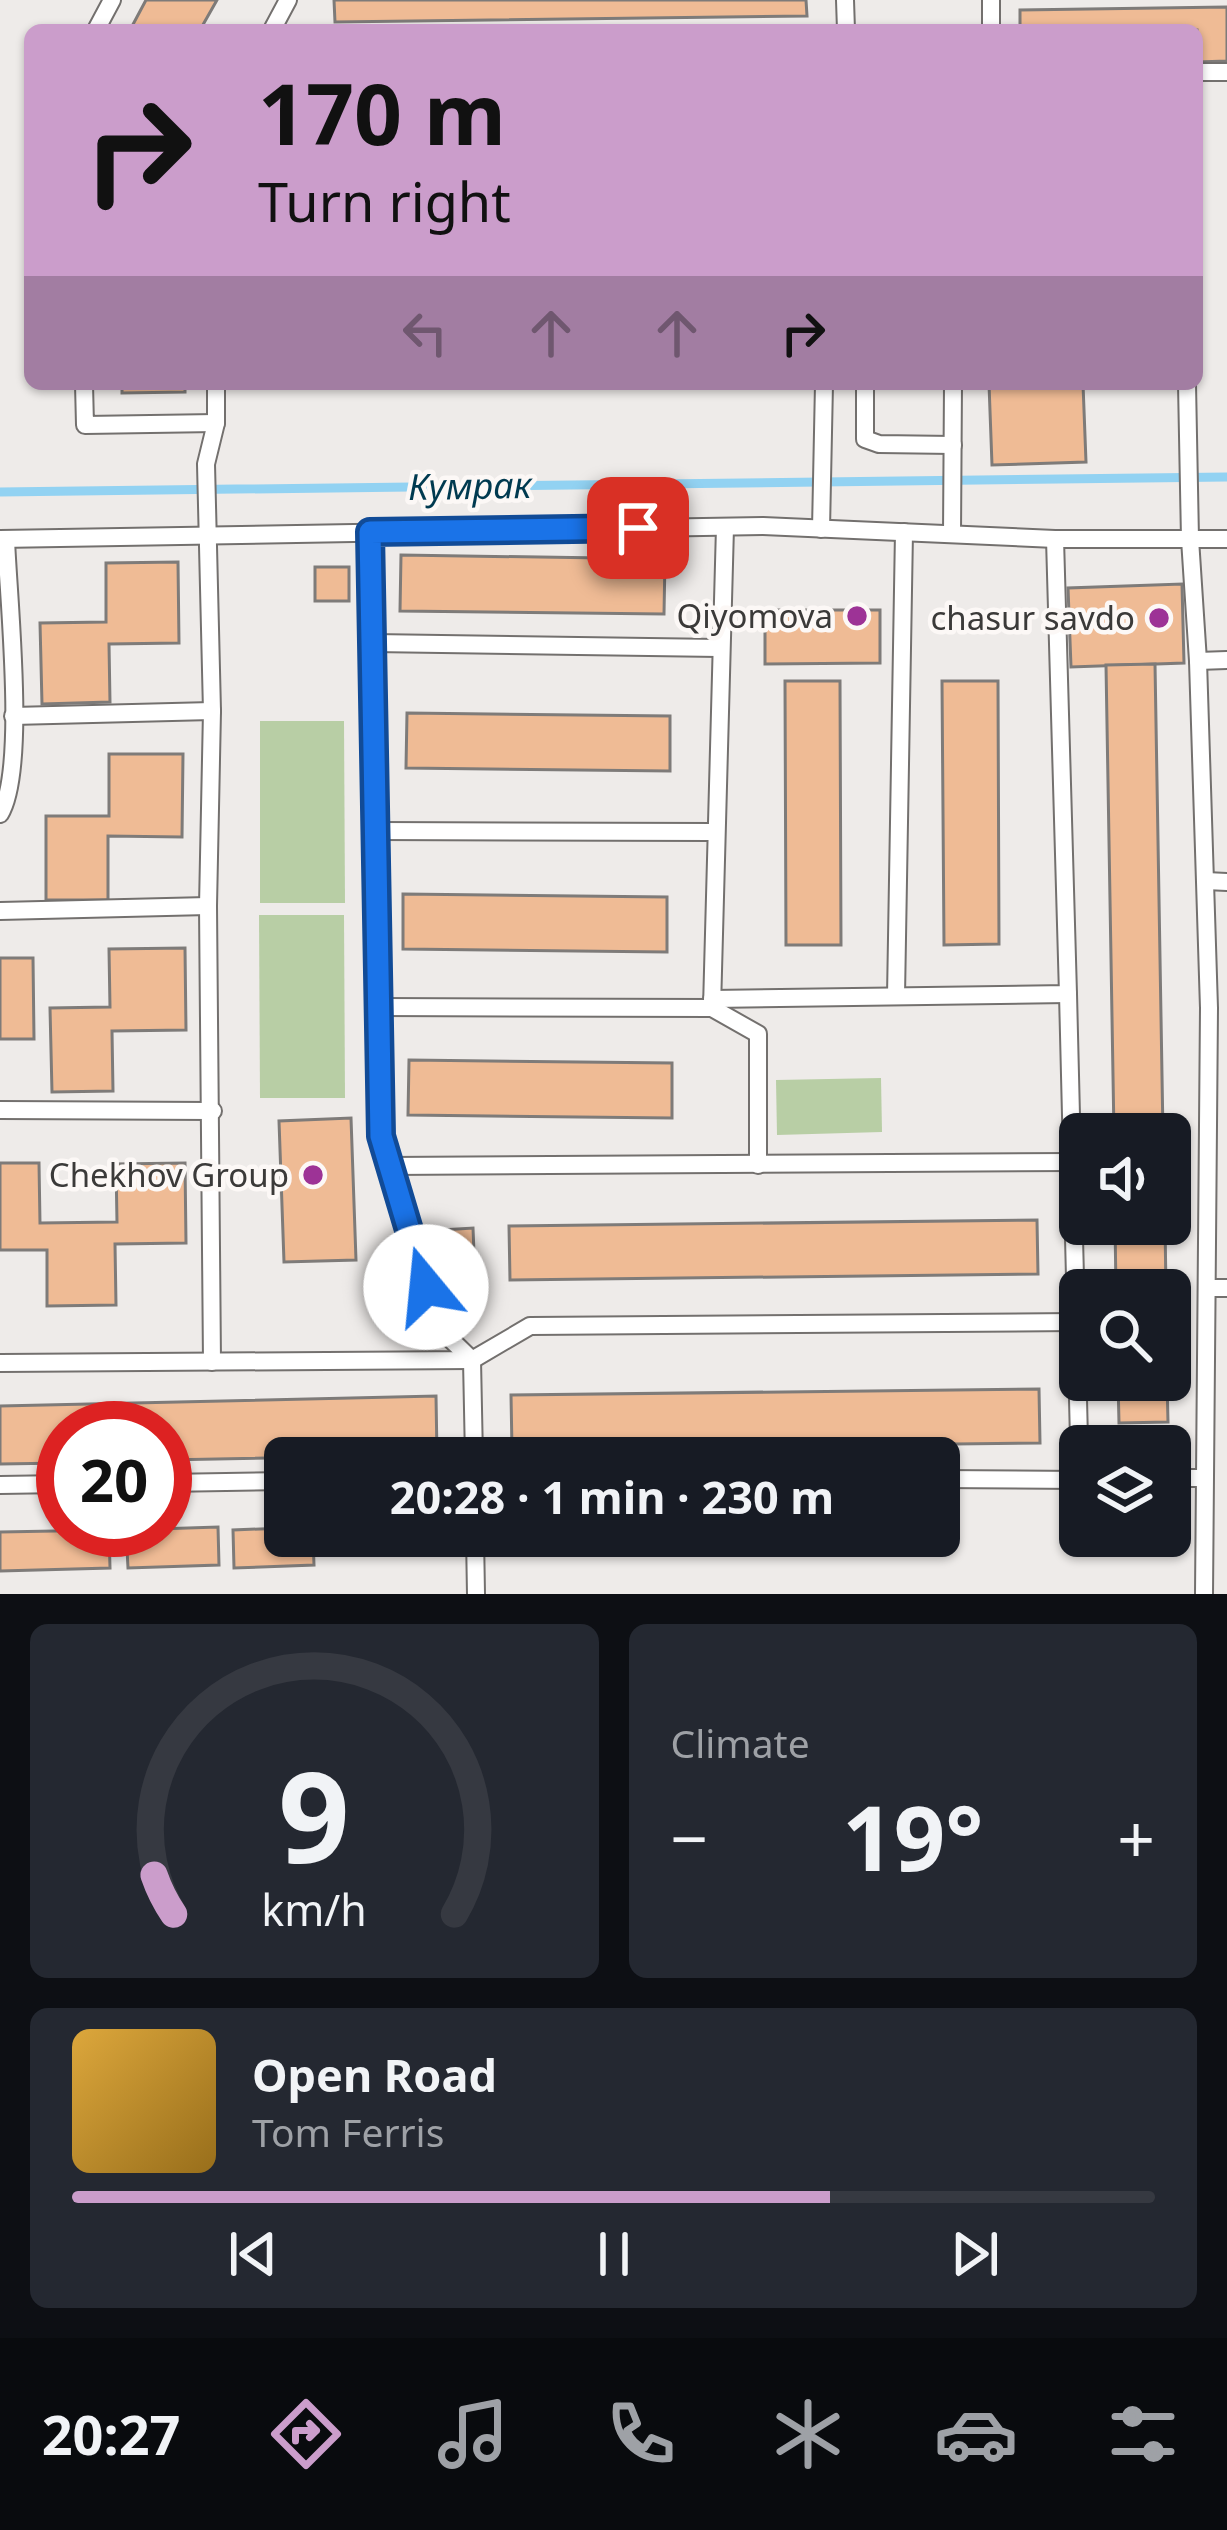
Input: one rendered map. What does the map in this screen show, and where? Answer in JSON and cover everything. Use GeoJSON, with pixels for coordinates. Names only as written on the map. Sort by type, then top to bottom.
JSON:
{"type":"FeatureCollection","features":[{"type":"Feature","properties":{"kind":"lane"},"geometry":{"type":"LineString","coordinates":[[84,390],[86,425],[216,423]]}},
{"type":"Feature","properties":{"kind":"lane"},"geometry":{"type":"LineString","coordinates":[[212,1362],[208,906],[212,711],[206,464],[216,423],[216,390]]}},
{"type":"Feature","properties":{"kind":"lane"},"geometry":{"type":"LineString","coordinates":[[821,529],[824,390]]}},
{"type":"Feature","properties":{"kind":"lane"},"geometry":{"type":"LineString","coordinates":[[865,390],[865,439],[879,444],[952,445]]}},
{"type":"Feature","properties":{"kind":"lane"},"geometry":{"type":"LineString","coordinates":[[952,534],[953,390]]}},
{"type":"Feature","properties":{"kind":"lane"},"geometry":{"type":"LineString","coordinates":[[1187,390],[1206,881],[1218,1008],[1208,1115],[1204,1594]]}},
{"type":"Feature","properties":{"kind":"lane"},"geometry":{"type":"LineString","coordinates":[[0,814],[7,802],[15,752],[3,539],[725,527],[1227,539]]}},
{"type":"Feature","properties":{"kind":"lane"},"geometry":{"type":"LineString","coordinates":[[712,1004],[725,527]]}},
{"type":"Feature","properties":{"kind":"lane"},"geometry":{"type":"LineString","coordinates":[[370,532],[381,1136],[438,1328],[472,1360],[474,1437]]}},
{"type":"Feature","properties":{"kind":"lane"},"geometry":{"type":"LineString","coordinates":[[896,996],[904,532]]}},
{"type":"Feature","properties":{"kind":"lane"},"geometry":{"type":"LineString","coordinates":[[1055,538],[1071,1113]]}},
{"type":"Feature","properties":{"kind":"lane"},"geometry":{"type":"LineString","coordinates":[[373,643],[719,648]]}},
{"type":"Feature","properties":{"kind":"lane"},"geometry":{"type":"LineString","coordinates":[[1198,661],[1227,660]]}},
{"type":"Feature","properties":{"kind":"lane"},"geometry":{"type":"LineString","coordinates":[[13,716],[212,711]]}},
{"type":"Feature","properties":{"kind":"lane"},"geometry":{"type":"LineString","coordinates":[[376,831],[716,832]]}},
{"type":"Feature","properties":{"kind":"lane"},"geometry":{"type":"LineString","coordinates":[[1206,881],[1227,882]]}},
{"type":"Feature","properties":{"kind":"lane"},"geometry":{"type":"LineString","coordinates":[[0,911],[208,906]]}},
{"type":"Feature","properties":{"kind":"lane"},"geometry":{"type":"LineString","coordinates":[[379,1007],[1069,994]]}},
{"type":"Feature","properties":{"kind":"lane"},"geometry":{"type":"LineString","coordinates":[[712,1004],[758,1034],[758,1166]]}},
{"type":"Feature","properties":{"kind":"lane"},"geometry":{"type":"LineString","coordinates":[[0,1110],[213,1112]]}},
{"type":"Feature","properties":{"kind":"lane"},"geometry":{"type":"LineString","coordinates":[[1208,1115],[1227,1115]]}},
{"type":"Feature","properties":{"kind":"lane"},"geometry":{"type":"LineString","coordinates":[[389,1166],[1059,1162]]}},
{"type":"Feature","properties":{"kind":"lane"},"geometry":{"type":"LineString","coordinates":[[1208,1288],[1227,1288]]}},
{"type":"Feature","properties":{"kind":"lane"},"geometry":{"type":"LineString","coordinates":[[0,1363],[472,1360],[530,1326],[1059,1322]]}},
{"type":"Feature","properties":{"kind":"lane"},"geometry":{"type":"LineString","coordinates":[[1191,1478],[1203,1478]]}},
{"type":"Feature","properties":{"kind":"lane"},"geometry":{"type":"LineString","coordinates":[[960,1479],[1059,1480]]}},
{"type":"Feature","properties":{"kind":"lane"},"geometry":{"type":"LineString","coordinates":[[192,1483],[264,1481]]}},
{"type":"Feature","properties":{"kind":"lane"},"geometry":{"type":"LineString","coordinates":[[0,1485],[36,1484]]}},
{"type":"Feature","properties":{"kind":"lane"},"geometry":{"type":"LineString","coordinates":[[475,1557],[476,1594]]}},
{"type":"Feature","properties":{"kind":"green space"},"geometry":{"type":"Polygon","coordinates":[[[260,721],[344,721],[345,903],[260,903],[260,721]]]}},
{"type":"Feature","properties":{"kind":"green space"},"geometry":{"type":"Polygon","coordinates":[[[259,915],[344,915],[345,1098],[260,1098],[259,915]]]}},
{"type":"Feature","properties":{"kind":"green space"},"geometry":{"type":"Polygon","coordinates":[[[881,1078],[882,1132],[777,1135],[776,1080],[881,1078]]]}},
{"type":"Feature","properties":{"kind":"building"},"geometry":{"type":"Polygon","coordinates":[[[146,0],[217,0],[203,24],[133,24],[146,0]]]}},
{"type":"Feature","properties":{"kind":"building"},"geometry":{"type":"Polygon","coordinates":[[[334,0],[806,0],[807,16],[335,22],[334,0]]]}},
{"type":"Feature","properties":{"kind":"building"},"geometry":{"type":"Polygon","coordinates":[[[1227,7],[1227,61],[1203,62],[1203,24],[1020,24],[1020,10],[1227,7]]]}},
{"type":"Feature","properties":{"kind":"building"},"geometry":{"type":"Polygon","coordinates":[[[122,390],[185,390],[185,392],[122,390]]]}},
{"type":"Feature","properties":{"kind":"building"},"geometry":{"type":"Polygon","coordinates":[[[989,390],[1083,390],[1086,462],[992,465],[989,390]]]}},
{"type":"Feature","properties":{"kind":"building"},"geometry":{"type":"Polygon","coordinates":[[[401,555],[665,559],[664,614],[400,611],[401,555]]]}},
{"type":"Feature","properties":{"kind":"building"},"geometry":{"type":"Polygon","coordinates":[[[178,562],[179,643],[109,644],[110,702],[42,704],[40,623],[106,622],[106,563],[178,562]]]}},
{"type":"Feature","properties":{"kind":"building"},"geometry":{"type":"Polygon","coordinates":[[[315,567],[349,567],[349,601],[315,601],[315,567]]]}},
{"type":"Feature","properties":{"kind":"building"},"geometry":{"type":"Polygon","coordinates":[[[1182,584],[1184,663],[1071,667],[1068,588],[1182,584]]]}},
{"type":"Feature","properties":{"kind":"building"},"geometry":{"type":"Polygon","coordinates":[[[765,610],[880,610],[880,663],[765,664],[765,610]]]}},
{"type":"Feature","properties":{"kind":"building"},"geometry":{"type":"Polygon","coordinates":[[[1155,664],[1163,1113],[1114,1113],[1106,665],[1155,664]]]}},
{"type":"Feature","properties":{"kind":"building"},"geometry":{"type":"Polygon","coordinates":[[[785,681],[840,681],[841,945],[786,945],[785,681]]]}},
{"type":"Feature","properties":{"kind":"building"},"geometry":{"type":"Polygon","coordinates":[[[942,681],[998,681],[999,944],[944,945],[942,681]]]}},
{"type":"Feature","properties":{"kind":"building"},"geometry":{"type":"Polygon","coordinates":[[[407,713],[670,716],[670,771],[406,768],[407,713]]]}},
{"type":"Feature","properties":{"kind":"building"},"geometry":{"type":"Polygon","coordinates":[[[109,754],[183,754],[182,837],[108,836],[108,900],[46,900],[46,816],[109,816],[109,754]]]}},
{"type":"Feature","properties":{"kind":"building"},"geometry":{"type":"Polygon","coordinates":[[[403,894],[667,897],[667,952],[403,949],[403,894]]]}},
{"type":"Feature","properties":{"kind":"building"},"geometry":{"type":"Polygon","coordinates":[[[185,948],[186,1030],[112,1031],[113,1091],[52,1092],[50,1008],[110,1007],[109,949],[185,948]]]}},
{"type":"Feature","properties":{"kind":"building"},"geometry":{"type":"Polygon","coordinates":[[[0,958],[33,958],[34,1039],[0,1039],[0,958]]]}},
{"type":"Feature","properties":{"kind":"building"},"geometry":{"type":"Polygon","coordinates":[[[409,1060],[672,1063],[672,1118],[408,1115],[409,1060]]]}},
{"type":"Feature","properties":{"kind":"building"},"geometry":{"type":"Polygon","coordinates":[[[351,1118],[356,1260],[284,1262],[279,1121],[351,1118]]]}},
{"type":"Feature","properties":{"kind":"building"},"geometry":{"type":"Polygon","coordinates":[[[0,1163],[39,1163],[40,1223],[117,1222],[116,1164],[185,1163],[186,1243],[115,1244],[116,1305],[47,1306],[47,1250],[0,1250],[0,1163]]]}},
{"type":"Feature","properties":{"kind":"building"},"geometry":{"type":"Polygon","coordinates":[[[1037,1220],[1038,1274],[510,1280],[509,1226],[1037,1220]]]}},
{"type":"Feature","properties":{"kind":"building"},"geometry":{"type":"Polygon","coordinates":[[[473,1228],[475,1278],[444,1279],[442,1230],[473,1228]]]}},
{"type":"Feature","properties":{"kind":"building"},"geometry":{"type":"Polygon","coordinates":[[[1115,1245],[1165,1245],[1166,1269],[1116,1269],[1115,1245]]]}},
{"type":"Feature","properties":{"kind":"building"},"geometry":{"type":"Polygon","coordinates":[[[1039,1389],[1040,1443],[960,1444],[960,1437],[512,1437],[511,1395],[1039,1389]]]}},
{"type":"Feature","properties":{"kind":"building"},"geometry":{"type":"Polygon","coordinates":[[[436,1396],[437,1437],[264,1437],[264,1458],[192,1460],[192,1402],[436,1396]]]}},
{"type":"Feature","properties":{"kind":"building"},"geometry":{"type":"Polygon","coordinates":[[[1118,1401],[1168,1401],[1168,1422],[1119,1423],[1118,1401]]]}},
{"type":"Feature","properties":{"kind":"building"},"geometry":{"type":"Polygon","coordinates":[[[36,1405],[36,1463],[0,1464],[0,1406],[36,1405]]]}},
{"type":"Feature","properties":{"kind":"building"},"geometry":{"type":"Polygon","coordinates":[[[218,1527],[219,1565],[128,1568],[127,1557],[192,1557],[192,1528],[218,1527]]]}},
{"type":"Feature","properties":{"kind":"building"},"geometry":{"type":"Polygon","coordinates":[[[264,1529],[264,1557],[314,1557],[314,1565],[234,1568],[233,1530],[264,1529]]]}},
{"type":"Feature","properties":{"kind":"building"},"geometry":{"type":"Polygon","coordinates":[[[36,1531],[36,1557],[110,1557],[110,1568],[0,1571],[0,1532],[36,1531]]]}},
{"type":"Feature","properties":{"kind":"waterway","name":"Кумрак"},"geometry":{"type":"LineString","coordinates":[[0,492],[1227,477]]}},
{"type":"Feature","properties":{"kind":"place","name":"Qiyomova"},"geometry":{"type":"Point","coordinates":[857,616]}},
{"type":"Feature","properties":{"kind":"place","name":"chasur savdo"},"geometry":{"type":"Point","coordinates":[1159,618]}},
{"type":"Feature","properties":{"kind":"place","name":"Chekhov Group"},"geometry":{"type":"Point","coordinates":[313,1175]}},
{"type":"Feature","properties":{"kind":"route"},"geometry":{"type":"LineString","coordinates":[[426,1287],[381,1136],[370,532],[638,528]]}}]}
